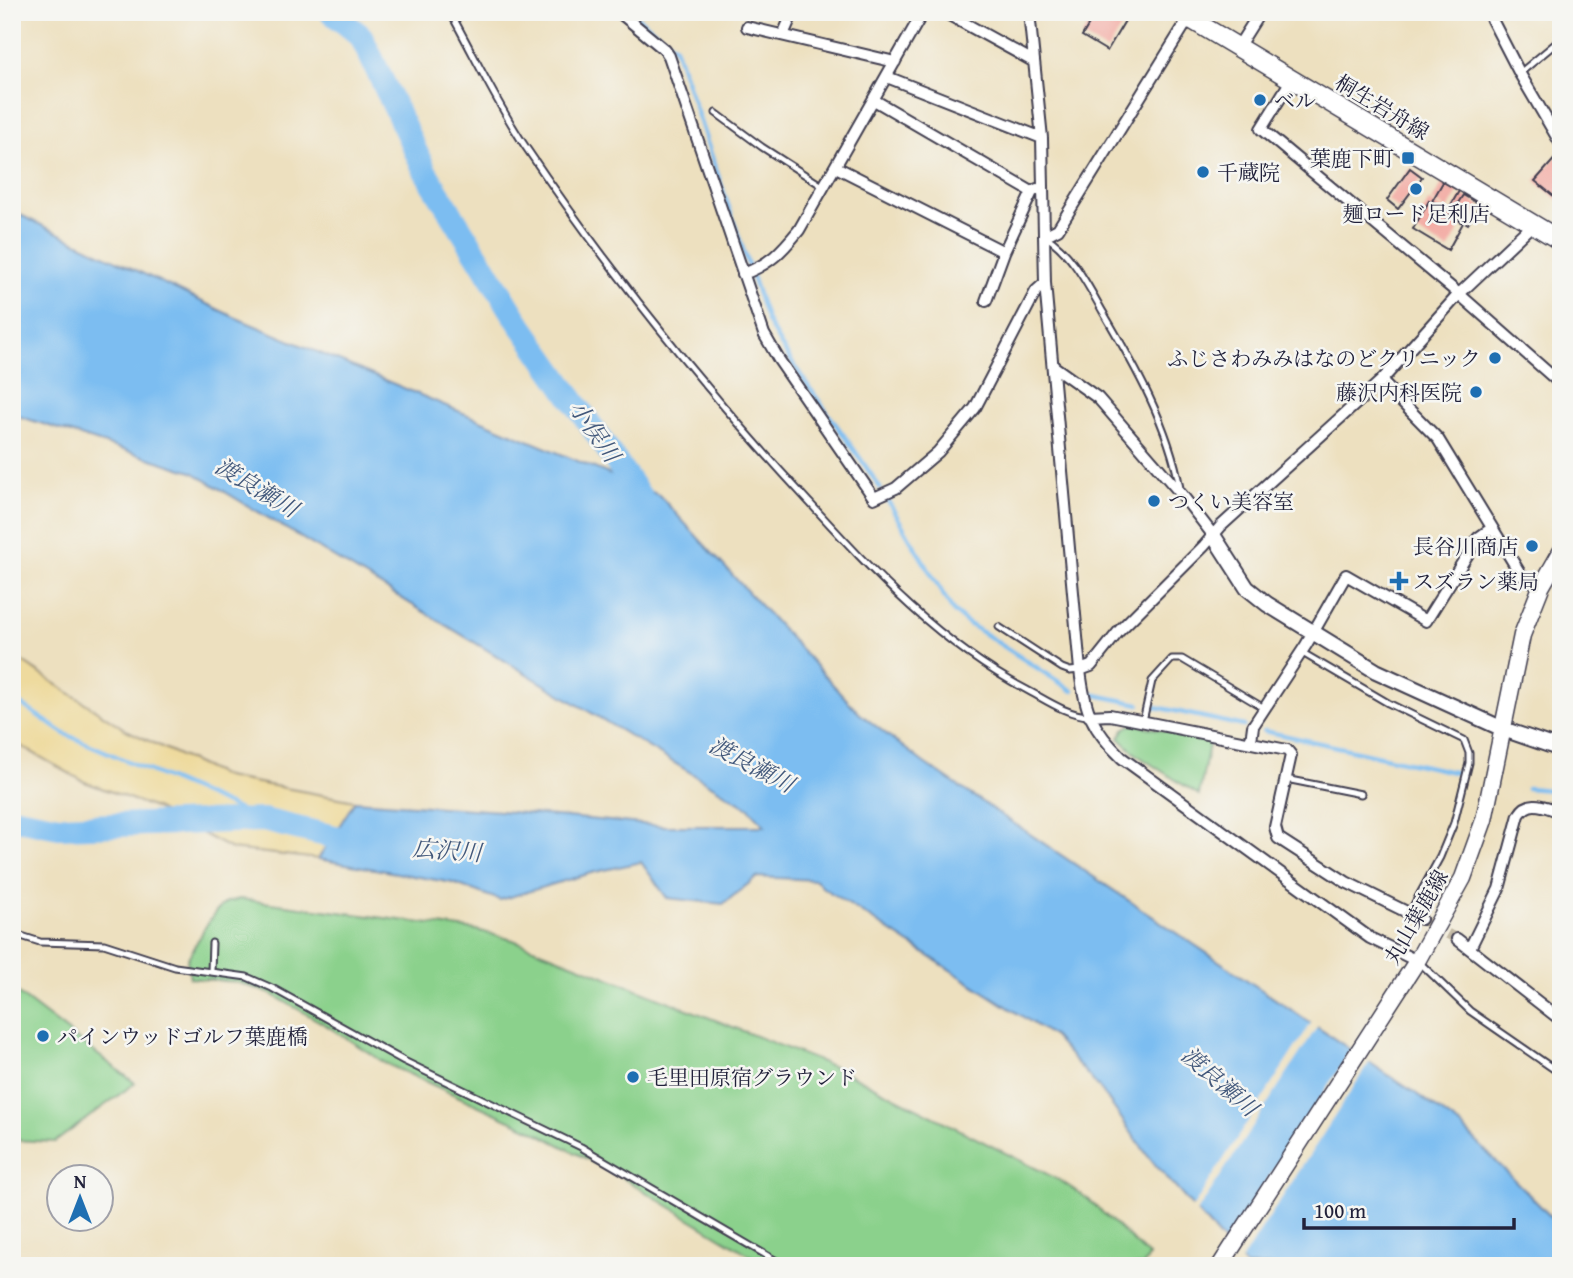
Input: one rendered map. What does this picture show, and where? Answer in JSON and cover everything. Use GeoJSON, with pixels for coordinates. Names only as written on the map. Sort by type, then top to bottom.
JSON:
{"type":"FeatureCollection","features":[{"type":"Feature","properties":{"kind":"main road","name":"桐生岩舟線"},"geometry":{"type":"LineString","coordinates":[[1184,15],[1561,241]]}},
{"type":"Feature","properties":{"kind":"main road","name":"丸山葉鹿線"},"geometry":{"type":"LineString","coordinates":[[1220,1266],[1407,977],[1463,878],[1484,820],[1522,635],[1541,587],[1561,552]]}},
{"type":"Feature","properties":{"kind":"street"},"geometry":{"type":"LineString","coordinates":[[619,12],[669,56],[749,272],[764,334],[873,498],[896,488],[938,452],[975,408],[1035,291],[1045,283]]}},
{"type":"Feature","properties":{"kind":"street"},"geometry":{"type":"LineString","coordinates":[[783,36],[793,12]]}},
{"type":"Feature","properties":{"kind":"street"},"geometry":{"type":"LineString","coordinates":[[749,272],[777,257],[799,230],[923,12]]}},
{"type":"Feature","properties":{"kind":"street"},"geometry":{"type":"LineString","coordinates":[[944,12],[1033,61]]}},
{"type":"Feature","properties":{"kind":"street"},"geometry":{"type":"LineString","coordinates":[[1029,12],[1045,184],[1045,283],[1080,670],[1089,716],[1100,737],[1122,758],[1361,933],[1417,961]]}},
{"type":"Feature","properties":{"kind":"street"},"geometry":{"type":"LineString","coordinates":[[1238,47],[1260,12]]}},
{"type":"Feature","properties":{"kind":"street"},"geometry":{"type":"LineString","coordinates":[[1488,12],[1561,144]]}},
{"type":"Feature","properties":{"kind":"street"},"geometry":{"type":"LineString","coordinates":[[1044,236],[1058,229],[1184,15]]}},
{"type":"Feature","properties":{"kind":"street"},"geometry":{"type":"LineString","coordinates":[[747,27],[895,62]]}},
{"type":"Feature","properties":{"kind":"street"},"geometry":{"type":"LineString","coordinates":[[887,77],[1042,138]]}},
{"type":"Feature","properties":{"kind":"street"},"geometry":{"type":"LineString","coordinates":[[1292,79],[1261,129],[1459,294],[1561,384]]}},
{"type":"Feature","properties":{"kind":"street"},"geometry":{"type":"LineString","coordinates":[[874,100],[1032,192]]}},
{"type":"Feature","properties":{"kind":"street"},"geometry":{"type":"LineString","coordinates":[[835,167],[1004,252]]}},
{"type":"Feature","properties":{"kind":"street"},"geometry":{"type":"LineString","coordinates":[[986,300],[1004,252],[1032,192],[1045,184]]}},
{"type":"Feature","properties":{"kind":"street"},"geometry":{"type":"LineString","coordinates":[[1080,670],[1091,666],[1150,598],[1213,535],[1381,381],[1459,294],[1533,224]]}},
{"type":"Feature","properties":{"kind":"street"},"geometry":{"type":"LineString","coordinates":[[1053,366],[1098,398],[1182,495],[1213,535],[1248,588],[1267,604],[1376,671],[1503,729],[1561,749]]}},
{"type":"Feature","properties":{"kind":"street"},"geometry":{"type":"LineString","coordinates":[[1381,381],[1438,439],[1521,575],[1541,587]]}},
{"type":"Feature","properties":{"kind":"street"},"geometry":{"type":"LineString","coordinates":[[1251,741],[1253,726],[1346,575],[1426,621],[1478,538],[1492,528]]}},
{"type":"Feature","properties":{"kind":"street"},"geometry":{"type":"LineString","coordinates":[[1089,716],[1110,715],[1251,741],[1290,752],[1275,827],[1278,838],[1346,882],[1421,919]]}},
{"type":"Feature","properties":{"kind":"street"},"geometry":{"type":"LineString","coordinates":[[1470,948],[1499,889],[1523,808],[1537,805],[1561,812]]}},
{"type":"Feature","properties":{"kind":"street"},"geometry":{"type":"LineString","coordinates":[[1457,939],[1561,1020]]}},
{"type":"Feature","properties":{"kind":"lane"},"geometry":{"type":"LineString","coordinates":[[450,12],[524,144],[614,272],[659,330],[771,462],[894,590],[960,649],[987,667],[1077,716],[1089,716]]}},
{"type":"Feature","properties":{"kind":"lane"},"geometry":{"type":"LineString","coordinates":[[1520,74],[1561,39]]}},
{"type":"Feature","properties":{"kind":"lane"},"geometry":{"type":"LineString","coordinates":[[716,113],[824,187]]}},
{"type":"Feature","properties":{"kind":"lane"},"geometry":{"type":"LineString","coordinates":[[1044,236],[1055,242],[1068,255],[1150,394],[1176,465],[1182,495]]}},
{"type":"Feature","properties":{"kind":"lane"},"geometry":{"type":"LineString","coordinates":[[999,627],[1062,668],[1080,670]]}},
{"type":"Feature","properties":{"kind":"lane"},"geometry":{"type":"LineString","coordinates":[[1301,652],[1388,703],[1464,740],[1469,753],[1469,763],[1454,823],[1440,857],[1409,912]]}},
{"type":"Feature","properties":{"kind":"lane"},"geometry":{"type":"LineString","coordinates":[[1143,721],[1152,681],[1172,659],[1177,658],[1264,708]]}},
{"type":"Feature","properties":{"kind":"lane"},"geometry":{"type":"LineString","coordinates":[[1286,779],[1361,794]]}},
{"type":"Feature","properties":{"kind":"lane"},"geometry":{"type":"LineString","coordinates":[[12,933],[40,942],[104,944],[175,967],[247,977],[404,1061],[581,1147],[785,1266]]}},
{"type":"Feature","properties":{"kind":"lane"},"geometry":{"type":"LineString","coordinates":[[211,971],[212,943]]}},
{"type":"Feature","properties":{"kind":"lane"},"geometry":{"type":"LineString","coordinates":[[1417,961],[1470,1011],[1561,1074]]}},
{"type":"Feature","properties":{"kind":"green space"},"geometry":{"type":"Polygon","coordinates":[[[1133,724],[1210,740],[1199,795],[1137,755],[1119,738],[1124,729],[1133,724]]]}},
{"type":"Feature","properties":{"kind":"green space","name":"毛里田原宿グラウンド"},"geometry":{"type":"Polygon","coordinates":[[[240,899],[476,930],[513,940],[839,1069],[1061,1181],[1088,1199],[1149,1256],[1143,1266],[768,1266],[621,1177],[530,1129],[387,1064],[271,994],[237,982],[190,978],[187,960],[204,929],[217,910],[227,902],[240,899]]]}},
{"type":"Feature","properties":{"kind":"green space","name":"パインウッドゴルフ葉鹿橋"},"geometry":{"type":"Polygon","coordinates":[[[12,989],[135,1083],[55,1142],[12,1140],[12,989]]]}},
{"type":"Feature","properties":{"kind":"sand"},"geometry":{"type":"Polygon","coordinates":[[[12,655],[126,730],[225,777],[355,801],[319,859],[231,849],[155,808],[85,782],[12,741],[12,655]]]}},
{"type":"Feature","properties":{"kind":"water","name":"渡良瀬川"},"geometry":{"type":"Polygon","coordinates":[[[12,211],[234,317],[659,495],[859,713],[924,763],[1462,1127],[1561,1227],[1561,1266],[1245,1266],[1150,1159],[1102,1091],[1054,1037],[822,887],[816,880],[757,877],[723,904],[667,898],[641,862],[591,873],[500,900],[453,883],[318,859],[355,801],[663,826],[765,826],[749,808],[192,472],[12,414],[12,211]]]}},
{"type":"Feature","properties":{"kind":"pier"},"geometry":{"type":"Polygon","coordinates":[[[1313,1020],[1319,1024],[1195,1215],[1191,1210],[1313,1020]]]}},
{"type":"Feature","properties":{"kind":"pier"},"geometry":{"type":"Polygon","coordinates":[[[1353,1047],[1371,1060],[1239,1264],[1224,1247],[1353,1047]]]}},
{"type":"Feature","properties":{"kind":"building"},"geometry":{"type":"Polygon","coordinates":[[[1086,12],[1122,12],[1120,15],[1126,19],[1107,51],[1082,36],[1091,21],[1084,17],[1086,12]]]}},
{"type":"Feature","properties":{"kind":"building"},"geometry":{"type":"Polygon","coordinates":[[[1212,12],[1228,12],[1224,19],[1212,12]]]}},
{"type":"Feature","properties":{"kind":"building"},"geometry":{"type":"Polygon","coordinates":[[[1557,156],[1561,161],[1561,202],[1535,181],[1557,156]]]}},
{"type":"Feature","properties":{"kind":"building"},"geometry":{"type":"Polygon","coordinates":[[[1410,168],[1422,177],[1398,209],[1387,200],[1410,168]]]}},
{"type":"Feature","properties":{"kind":"building"},"geometry":{"type":"Polygon","coordinates":[[[1443,182],[1459,191],[1448,210],[1432,201],[1443,182]]]}},
{"type":"Feature","properties":{"kind":"building"},"geometry":{"type":"Polygon","coordinates":[[[1463,195],[1480,205],[1468,224],[1451,214],[1463,195]]]}},
{"type":"Feature","properties":{"kind":"building"},"geometry":{"type":"Polygon","coordinates":[[[1429,201],[1443,210],[1441,214],[1447,218],[1449,215],[1463,223],[1448,250],[1413,229],[1429,201]]]}},
{"type":"Feature","properties":{"kind":"waterway","name":"小俣川"},"geometry":{"type":"LineString","coordinates":[[331,12],[361,36],[425,171],[516,318],[649,509]]}},
{"type":"Feature","properties":{"kind":"waterway"},"geometry":{"type":"LineString","coordinates":[[631,12],[675,47],[767,321],[793,364],[880,488]]}},
{"type":"Feature","properties":{"kind":"waterway"},"geometry":{"type":"LineString","coordinates":[[886,498],[953,611],[1073,691]]}},
{"type":"Feature","properties":{"kind":"waterway"},"geometry":{"type":"LineString","coordinates":[[1091,694],[1139,704]]}},
{"type":"Feature","properties":{"kind":"waterway"},"geometry":{"type":"LineString","coordinates":[[12,698],[65,734],[263,820]]}},
{"type":"Feature","properties":{"kind":"waterway"},"geometry":{"type":"LineString","coordinates":[[1152,706],[1244,726]]}},
{"type":"Feature","properties":{"kind":"waterway"},"geometry":{"type":"LineString","coordinates":[[1264,731],[1458,773]]}},
{"type":"Feature","properties":{"kind":"waterway"},"geometry":{"type":"LineString","coordinates":[[1527,788],[1561,791]]}},
{"type":"Feature","properties":{"kind":"waterway","name":"広沢川"},"geometry":{"type":"LineString","coordinates":[[12,818],[59,827],[263,820],[364,844]]}},
{"type":"Feature","properties":{"kind":"tunnel"},"geometry":{"type":"LineString","coordinates":[[1421,919],[1457,939]]}},
{"type":"Feature","properties":{"kind":"place","name":"ベル"},"geometry":{"type":"Point","coordinates":[1260,100]}},
{"type":"Feature","properties":{"kind":"place","name":"葉鹿下町"},"geometry":{"type":"Point","coordinates":[1408,158]}},
{"type":"Feature","properties":{"kind":"place","name":"千蔵院"},"geometry":{"type":"Point","coordinates":[1203,172]}},
{"type":"Feature","properties":{"kind":"place","name":"麺ロード足利店"},"geometry":{"type":"Point","coordinates":[1416,189]}},
{"type":"Feature","properties":{"kind":"place","name":"ふじさわみみはなのどクリニック"},"geometry":{"type":"Point","coordinates":[1495,358]}},
{"type":"Feature","properties":{"kind":"place","name":"藤沢内科医院"},"geometry":{"type":"Point","coordinates":[1476,392]}},
{"type":"Feature","properties":{"kind":"place","name":"つくい美容室"},"geometry":{"type":"Point","coordinates":[1154,501]}},
{"type":"Feature","properties":{"kind":"place","name":"長谷川商店"},"geometry":{"type":"Point","coordinates":[1532,546]}},
{"type":"Feature","properties":{"kind":"place","name":"スズラン薬局"},"geometry":{"type":"Point","coordinates":[1399,581]}},
{"type":"Feature","properties":{"kind":"place","name":"パインウッドゴルフ葉鹿橋"},"geometry":{"type":"Point","coordinates":[43,1036]}},
{"type":"Feature","properties":{"kind":"place","name":"毛里田原宿グラウンド"},"geometry":{"type":"Point","coordinates":[633,1077]}}]}
